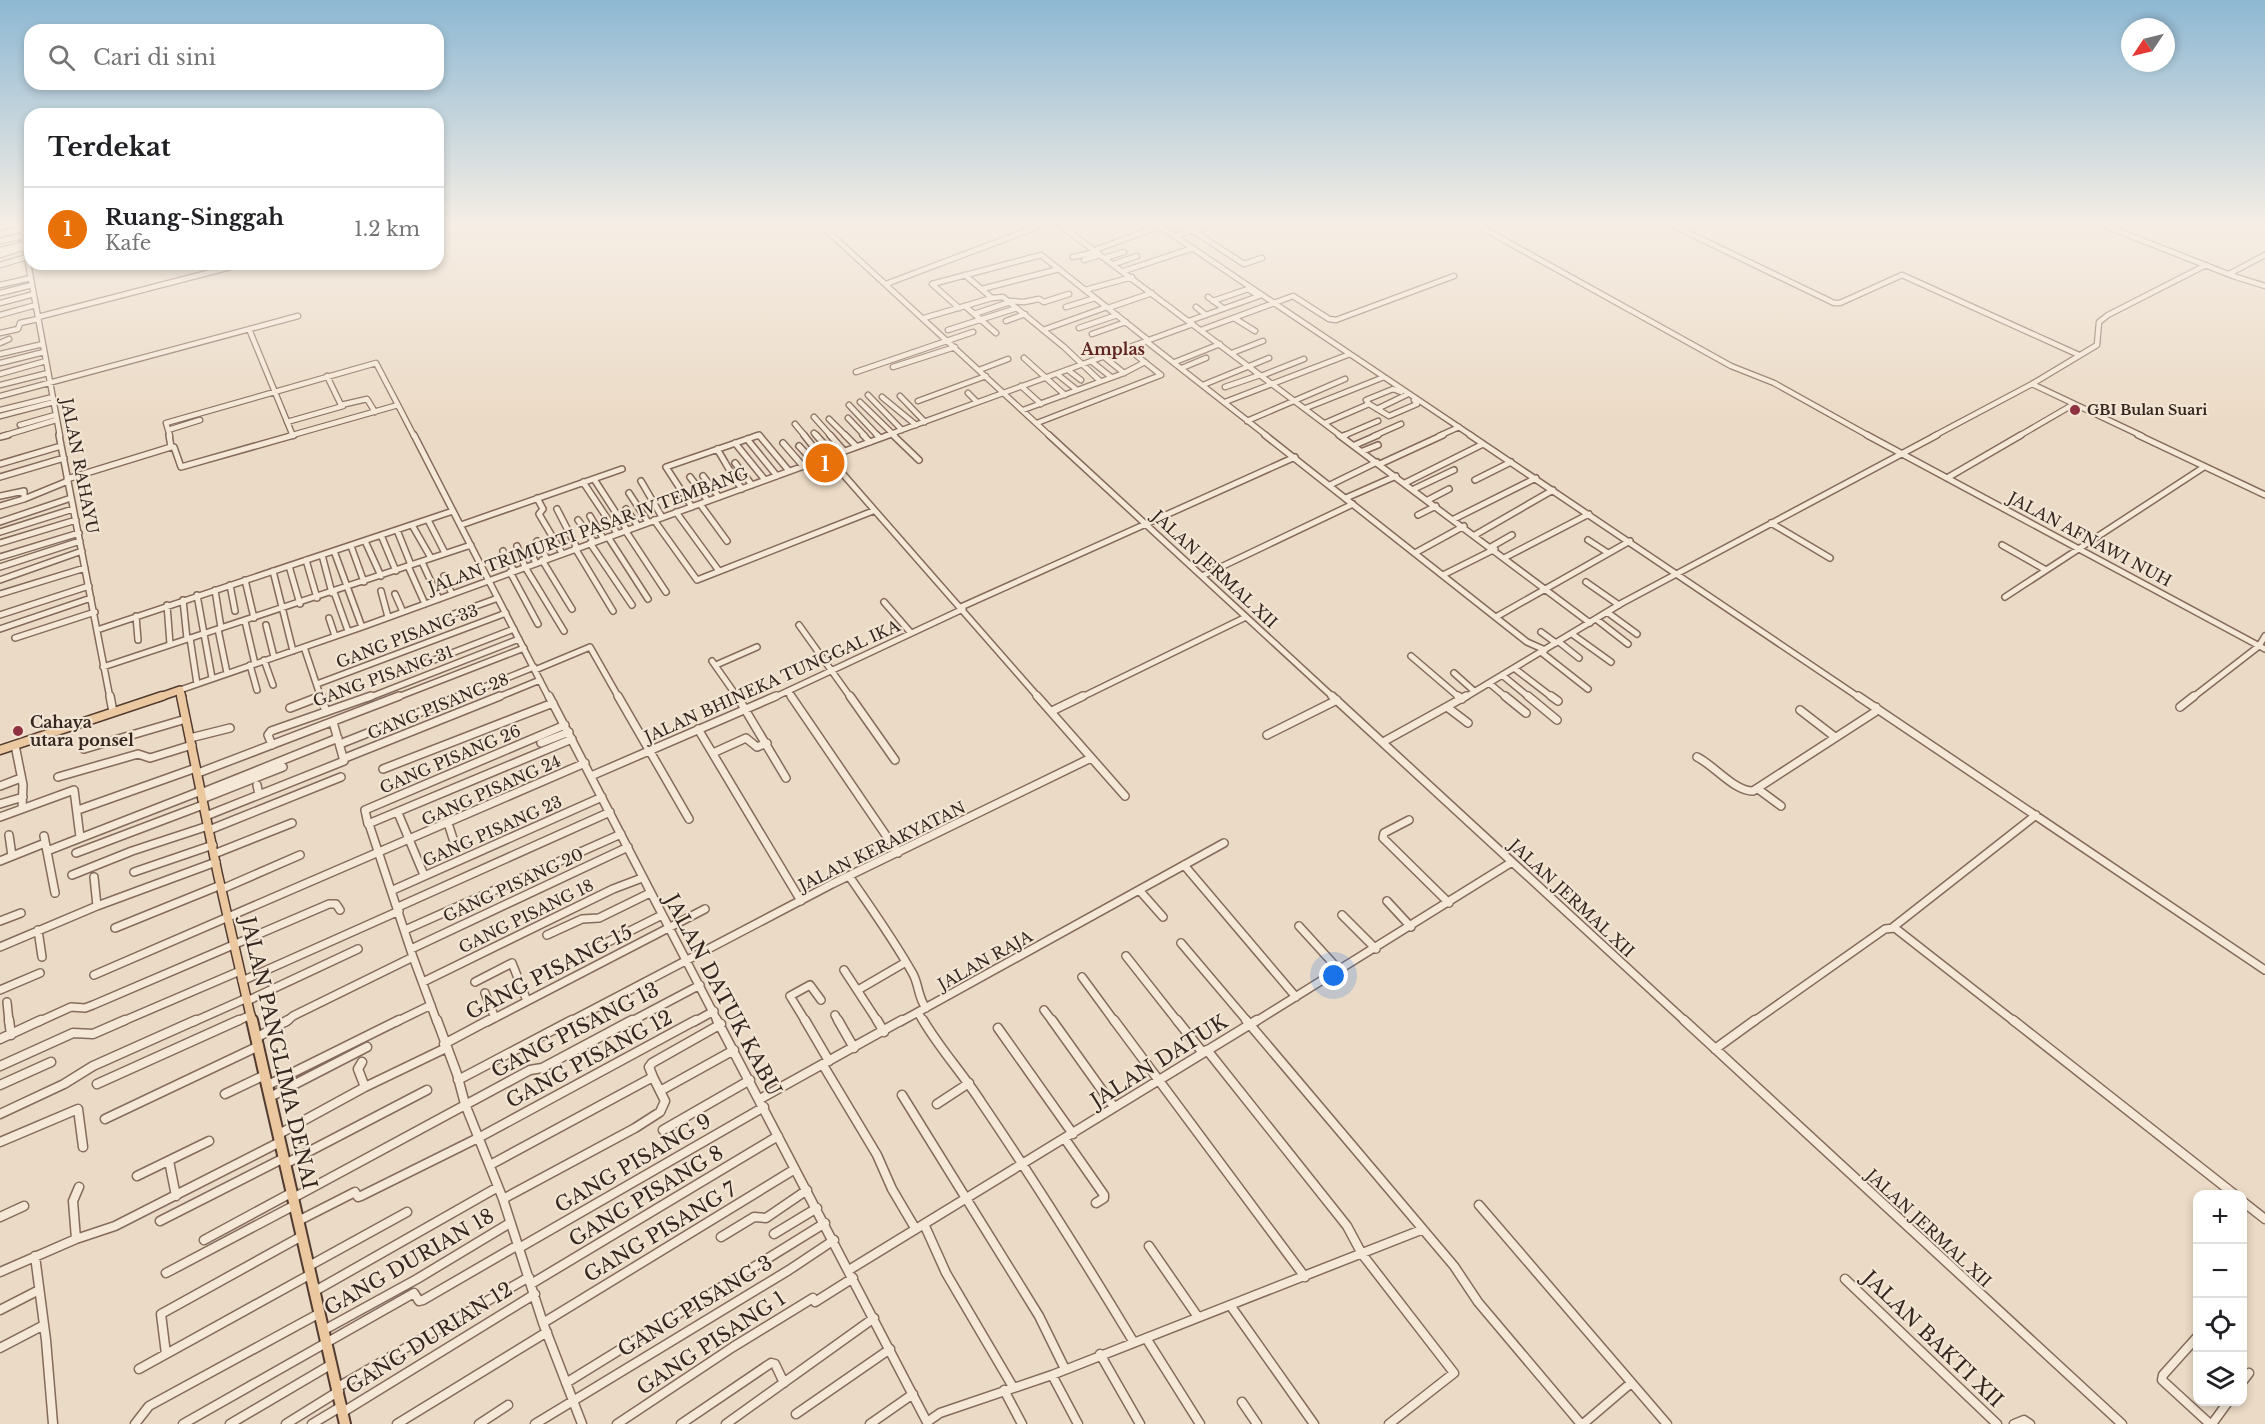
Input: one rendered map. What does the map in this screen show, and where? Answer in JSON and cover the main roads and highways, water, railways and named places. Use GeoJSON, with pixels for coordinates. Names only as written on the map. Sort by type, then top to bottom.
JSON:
{"type":"FeatureCollection","features":[{"type":"Feature","properties":{"kind":"main road","name":"JALAN PANGLIMA DENAI"},"geometry":{"type":"LineString","coordinates":[[0,750],[180,690],[234,945],[345,1424]]}},
{"type":"Feature","properties":{"kind":"place","name":"GBI Bulan Suari"},"geometry":{"type":"Point","coordinates":[2075,410]}},
{"type":"Feature","properties":{"kind":"place","name":"Ruang-Singgah"},"geometry":{"type":"Point","coordinates":[825,463]}},
{"type":"Feature","properties":{"kind":"place","name":"Cahaya utara ponsel"},"geometry":{"type":"Point","coordinates":[18,731]}},
{"type":"Feature","properties":{"kind":"district","name":"Amplas"},"geometry":{"type":"Point","coordinates":[1113,349]}}]}
